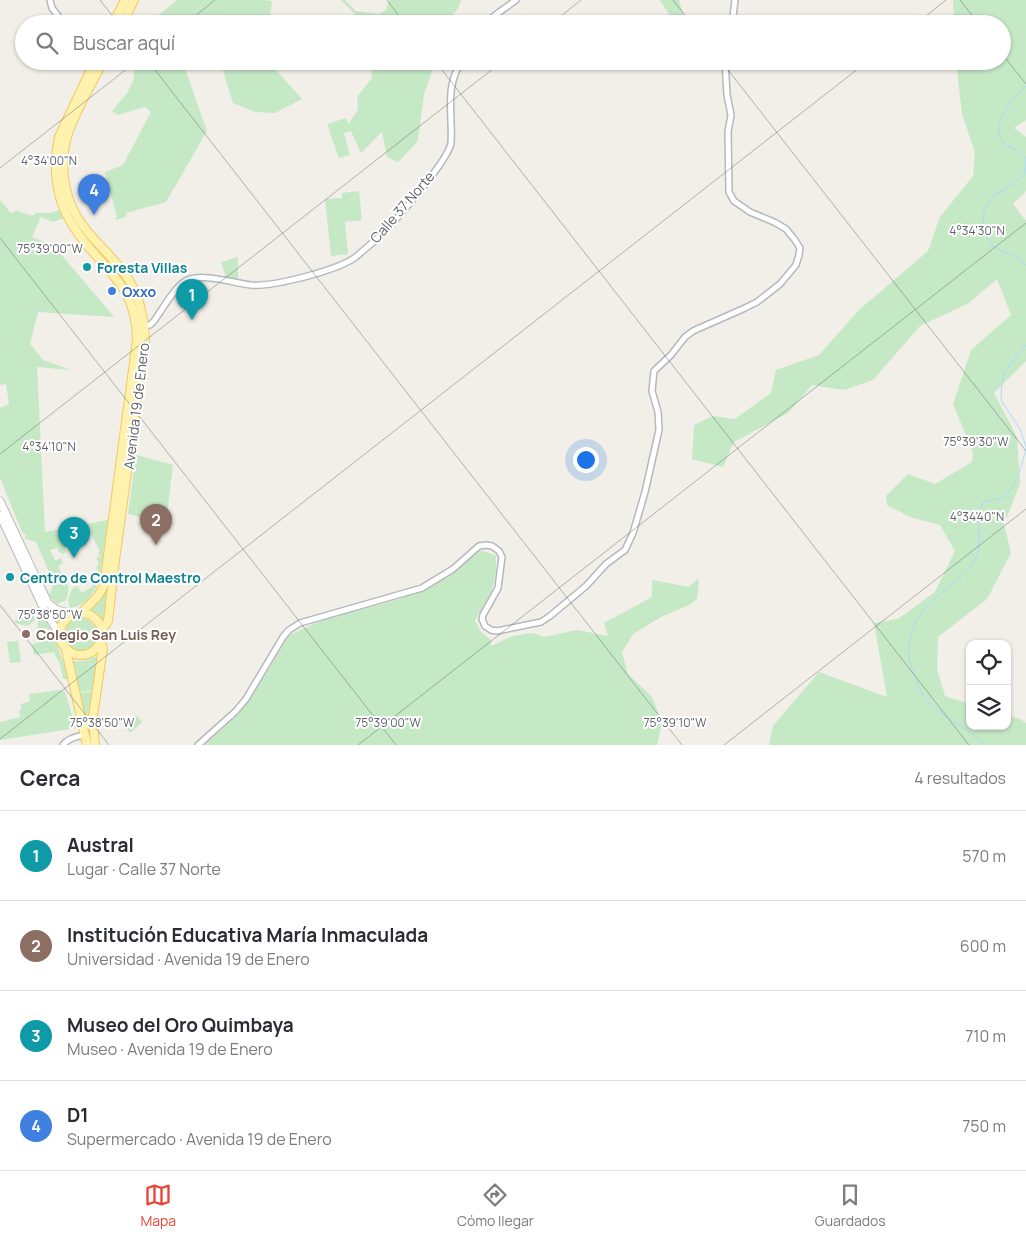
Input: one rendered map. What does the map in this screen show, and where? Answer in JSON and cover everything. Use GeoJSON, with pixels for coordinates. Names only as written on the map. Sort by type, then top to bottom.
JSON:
{"type":"FeatureCollection","features":[{"type":"Feature","properties":{"kind":"main road"},"geometry":{"type":"LineString","coordinates":[[117,15],[124,0]]}},
{"type":"Feature","properties":{"kind":"main road"},"geometry":{"type":"LineString","coordinates":[[126,15],[134,0]]}},
{"type":"Feature","properties":{"kind":"main road","name":"Avenida 19 de Enero"},"geometry":{"type":"LineString","coordinates":[[91,70],[59,138],[56,149],[55,179],[62,207],[69,220],[76,231],[122,285],[145,340],[108,622],[102,630]]}},
{"type":"Feature","properties":{"kind":"main road","name":"Avenida 19 de Enero"},"geometry":{"type":"LineString","coordinates":[[77,614],[98,596],[104,584],[140,326],[138,299],[130,281],[83,226],[70,204],[64,178],[64,151],[70,128],[99,70]]}},
{"type":"Feature","properties":{"kind":"main road"},"geometry":{"type":"LineString","coordinates":[[0,500],[48,603],[56,610],[93,616],[99,622],[102,630],[102,648],[93,716],[95,745]]}},
{"type":"Feature","properties":{"kind":"main road"},"geometry":{"type":"LineString","coordinates":[[0,515],[42,607],[59,634],[66,650],[87,745]]}},
{"type":"Feature","properties":{"kind":"main road"},"geometry":{"type":"LineString","coordinates":[[59,634],[63,622],[77,614]]}},
{"type":"Feature","properties":{"kind":"main road"},"geometry":{"type":"LineString","coordinates":[[66,650],[72,654],[85,656],[96,650],[101,643]]}},
{"type":"Feature","properties":{"kind":"street"},"geometry":{"type":"LineString","coordinates":[[50,0],[52,8],[57,15]]}},
{"type":"Feature","properties":{"kind":"street"},"geometry":{"type":"LineString","coordinates":[[495,15],[516,0]]}},
{"type":"Feature","properties":{"kind":"street"},"geometry":{"type":"LineString","coordinates":[[733,15],[735,0]]}},
{"type":"Feature","properties":{"kind":"street","name":"Calle 37 Norte"},"geometry":{"type":"LineString","coordinates":[[140,326],[150,325],[179,286],[186,281],[202,278],[254,285],[330,270],[356,257],[387,229],[443,160],[451,145],[450,96],[453,80],[458,70]]}},
{"type":"Feature","properties":{"kind":"street"},"geometry":{"type":"LineString","coordinates":[[198,745],[246,699],[283,637],[289,630],[300,623],[422,588],[453,569],[479,546],[486,545],[492,546],[499,551],[502,557],[498,588],[484,611],[482,620],[484,624],[491,630],[497,630],[541,622],[586,586],[606,564],[625,550],[633,534],[659,430],[658,412],[652,391],[654,371],[685,337],[693,331],[757,302],[780,284],[796,265],[800,248],[796,240],[786,229],[750,212],[734,201],[729,192],[728,132],[731,116],[726,70]]}},
{"type":"Feature","properties":{"kind":"street"},"geometry":{"type":"LineString","coordinates":[[63,745],[76,736],[85,735]]}},
{"type":"Feature","properties":{"kind":"green space"},"geometry":{"type":"Polygon","coordinates":[[[177,0],[272,1],[270,15],[158,15],[177,0]]]}},
{"type":"Feature","properties":{"kind":"green space"},"geometry":{"type":"Polygon","coordinates":[[[341,0],[345,0],[356,11],[379,14],[386,10],[389,0],[461,0],[453,15],[354,15],[341,0]]]}},
{"type":"Feature","properties":{"kind":"green space"},"geometry":{"type":"Polygon","coordinates":[[[660,0],[679,0],[683,15],[669,15],[660,0]]]}},
{"type":"Feature","properties":{"kind":"green space"},"geometry":{"type":"Polygon","coordinates":[[[953,0],[1026,0],[1026,120],[1014,128],[1026,137],[1026,191],[1013,204],[1026,221],[1026,361],[994,393],[1017,437],[1020,484],[1004,524],[1011,553],[987,599],[938,637],[937,669],[945,696],[966,703],[966,730],[1011,730],[1011,716],[1026,723],[1026,745],[769,745],[773,726],[819,672],[887,697],[874,623],[898,619],[935,592],[955,551],[940,525],[910,517],[887,505],[886,496],[908,474],[935,484],[972,462],[973,452],[953,404],[971,350],[1011,315],[997,279],[969,303],[920,326],[873,380],[844,390],[812,385],[788,413],[734,442],[723,467],[692,459],[694,425],[713,416],[735,419],[771,393],[776,370],[819,355],[859,310],[928,251],[940,217],[973,176],[975,152],[962,114],[957,70],[1011,70],[1011,15],[954,15],[953,0]]]}},
{"type":"Feature","properties":{"kind":"green space"},"geometry":{"type":"Polygon","coordinates":[[[134,70],[185,70],[207,131],[166,202],[126,213],[126,217],[116,220],[115,218],[117,217],[105,172],[123,165],[151,112],[145,107],[118,115],[112,111],[127,93],[134,79],[134,70]]]}},
{"type":"Feature","properties":{"kind":"green space"},"geometry":{"type":"Polygon","coordinates":[[[223,70],[276,70],[302,99],[275,113],[255,112],[233,103],[223,70]]]}},
{"type":"Feature","properties":{"kind":"green space"},"geometry":{"type":"Polygon","coordinates":[[[372,70],[432,70],[424,94],[418,141],[398,162],[387,157],[382,132],[361,153],[351,131],[344,133],[350,155],[339,158],[327,124],[346,118],[349,124],[358,109],[357,97],[372,78],[372,70]]]}},
{"type":"Feature","properties":{"kind":"green space"},"geometry":{"type":"Polygon","coordinates":[[[359,191],[362,220],[345,222],[348,254],[331,256],[325,199],[342,198],[342,193],[359,191]]]}},
{"type":"Feature","properties":{"kind":"green space"},"geometry":{"type":"Polygon","coordinates":[[[0,200],[11,213],[18,210],[33,216],[36,213],[50,213],[60,210],[64,218],[53,222],[41,217],[32,237],[54,246],[114,317],[38,312],[30,344],[43,360],[71,370],[37,367],[45,532],[108,520],[100,574],[96,568],[99,563],[96,558],[100,556],[98,552],[100,551],[90,532],[66,545],[66,552],[63,554],[57,548],[50,550],[55,561],[61,558],[63,563],[58,566],[69,588],[66,600],[57,604],[49,596],[54,583],[36,542],[24,538],[27,536],[22,532],[0,478],[0,408],[9,404],[6,384],[0,385],[0,200]]]}},
{"type":"Feature","properties":{"kind":"green space"},"geometry":{"type":"Polygon","coordinates":[[[69,210],[79,227],[123,278],[136,301],[139,316],[124,282],[83,237],[71,218],[69,210]]]}},
{"type":"Feature","properties":{"kind":"green space"},"geometry":{"type":"Polygon","coordinates":[[[238,257],[238,280],[226,277],[221,262],[238,257]]]}},
{"type":"Feature","properties":{"kind":"green space"},"geometry":{"type":"Polygon","coordinates":[[[141,329],[143,344],[104,619],[101,620],[89,609],[101,597],[139,331],[141,329]]]}},
{"type":"Feature","properties":{"kind":"green space"},"geometry":{"type":"Polygon","coordinates":[[[136,455],[173,465],[166,523],[128,514],[136,455]]]}},
{"type":"Feature","properties":{"kind":"green space"},"geometry":{"type":"Polygon","coordinates":[[[479,550],[496,555],[492,589],[475,620],[481,632],[491,640],[491,646],[513,636],[533,633],[544,637],[577,630],[608,636],[604,623],[652,597],[652,580],[689,587],[699,578],[697,599],[633,634],[622,652],[628,674],[652,697],[662,723],[657,745],[204,745],[237,716],[255,692],[289,635],[325,619],[397,600],[447,578],[479,550]]]}},
{"type":"Feature","properties":{"kind":"green space"},"geometry":{"type":"Polygon","coordinates":[[[99,580],[95,590],[85,602],[70,608],[68,600],[72,589],[77,586],[82,593],[99,580]]]}},
{"type":"Feature","properties":{"kind":"green space"},"geometry":{"type":"Polygon","coordinates":[[[34,613],[35,620],[28,625],[14,622],[16,619],[34,613]]]}},
{"type":"Feature","properties":{"kind":"green space"},"geometry":{"type":"Polygon","coordinates":[[[42,613],[55,639],[69,679],[63,679],[60,664],[54,652],[34,655],[32,644],[51,640],[48,628],[37,630],[39,614],[42,613]]]}},
{"type":"Feature","properties":{"kind":"green space"},"geometry":{"type":"Polygon","coordinates":[[[79,618],[92,623],[97,634],[93,645],[89,649],[82,651],[70,647],[64,637],[67,626],[79,618]]]}},
{"type":"Feature","properties":{"kind":"green space"},"geometry":{"type":"Polygon","coordinates":[[[18,641],[21,662],[10,663],[7,642],[18,641]]]}},
{"type":"Feature","properties":{"kind":"green space"},"geometry":{"type":"Polygon","coordinates":[[[95,657],[99,658],[94,690],[79,692],[72,661],[85,661],[95,657]]]}},
{"type":"Feature","properties":{"kind":"green space"},"geometry":{"type":"Polygon","coordinates":[[[61,690],[65,692],[76,728],[0,740],[0,722],[20,717],[21,704],[30,701],[29,694],[61,690]]]}},
{"type":"Feature","properties":{"kind":"green space"},"geometry":{"type":"Polygon","coordinates":[[[94,691],[92,745],[90,745],[88,728],[79,693],[94,691]]]}},
{"type":"Feature","properties":{"kind":"green space"},"geometry":{"type":"Polygon","coordinates":[[[136,715],[142,722],[130,733],[124,726],[136,715]]]}},
{"type":"Feature","properties":{"kind":"waterway"},"geometry":{"type":"LineString","coordinates":[[1026,86],[1009,105],[1000,121],[999,129],[1004,143],[1026,159],[1024,175],[993,196],[984,211],[983,228],[990,244],[1017,257],[1026,265]]}},
{"type":"Feature","properties":{"kind":"waterway"},"geometry":{"type":"LineString","coordinates":[[1026,345],[1005,371],[1002,381],[1001,400],[1020,429],[1026,447]]}},
{"type":"Feature","properties":{"kind":"waterway"},"geometry":{"type":"LineString","coordinates":[[984,745],[927,701],[921,693],[910,664],[909,645],[915,624],[922,612],[964,574],[975,560],[979,546],[979,517],[984,501],[996,499],[1007,494],[1019,473],[1026,449]]}},
{"type":"Feature","properties":{"kind":"place","name":"D1"},"geometry":{"type":"Point","coordinates":[94,215]}},
{"type":"Feature","properties":{"kind":"place","name":"Foresta Villas"},"geometry":{"type":"Point","coordinates":[87,267]}},
{"type":"Feature","properties":{"kind":"place","name":"Oxxo"},"geometry":{"type":"Point","coordinates":[112,291]}},
{"type":"Feature","properties":{"kind":"place","name":"Austral"},"geometry":{"type":"Point","coordinates":[192,320]}},
{"type":"Feature","properties":{"kind":"place","name":"Institución Educativa María Inmaculada"},"geometry":{"type":"Point","coordinates":[156,545]}},
{"type":"Feature","properties":{"kind":"place","name":"Museo del Oro Quimbaya"},"geometry":{"type":"Point","coordinates":[74,558]}},
{"type":"Feature","properties":{"kind":"place","name":"Centro de Control Maestro"},"geometry":{"type":"Point","coordinates":[10,577]}},
{"type":"Feature","properties":{"kind":"place","name":"Colegio San Luis Rey"},"geometry":{"type":"Point","coordinates":[26,634]}}]}
